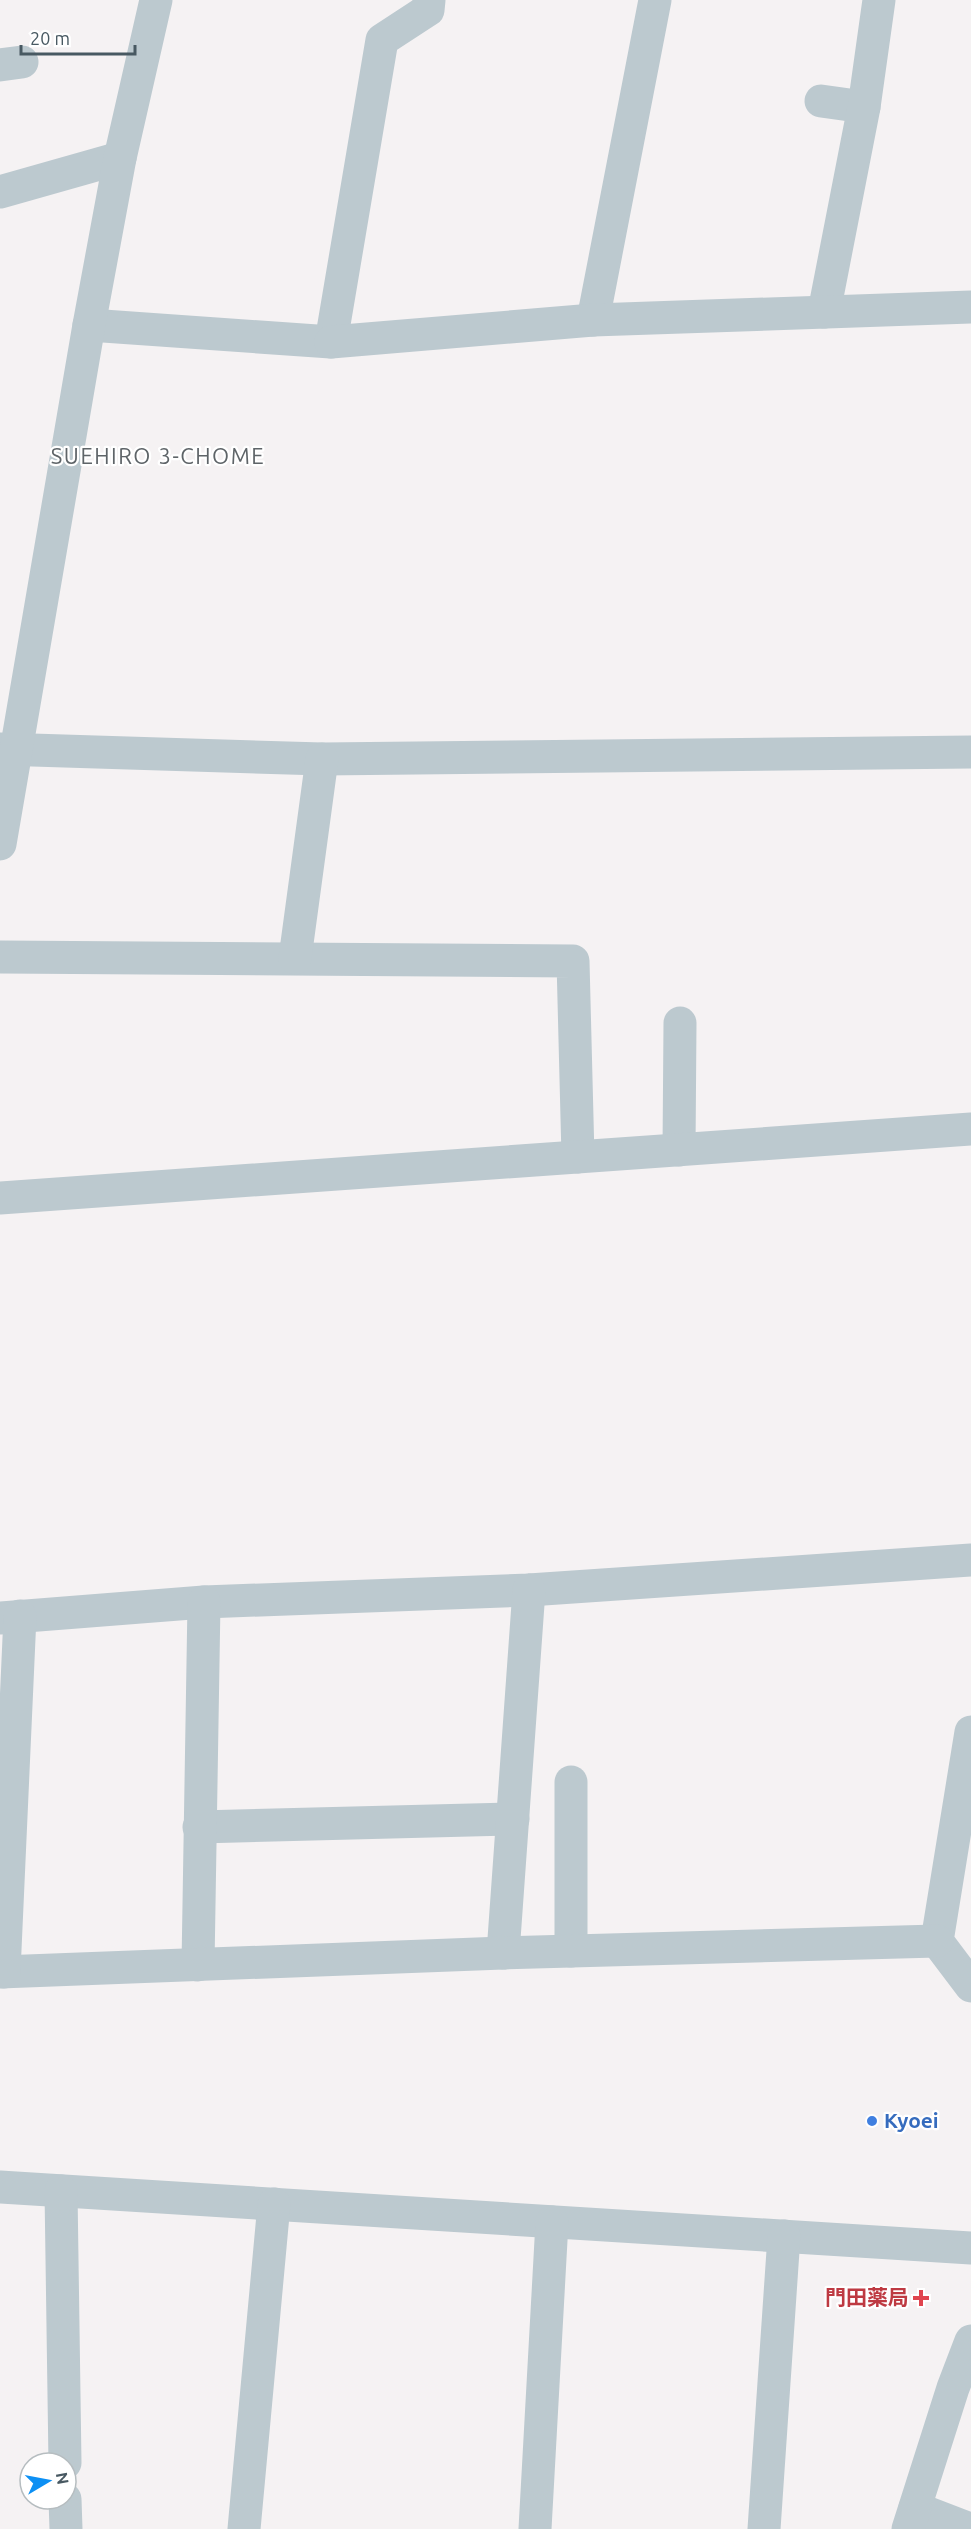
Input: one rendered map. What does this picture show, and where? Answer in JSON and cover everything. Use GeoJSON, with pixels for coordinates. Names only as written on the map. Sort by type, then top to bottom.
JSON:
{"type":"FeatureCollection","features":[{"type":"Feature","properties":{"kind":"street"},"geometry":{"type":"LineString","coordinates":[[0,844],[9,749],[120,158],[156,0]]}},
{"type":"Feature","properties":{"kind":"street"},"geometry":{"type":"LineString","coordinates":[[331,342],[382,40],[428,10],[429,0]]}},
{"type":"Feature","properties":{"kind":"street"},"geometry":{"type":"LineString","coordinates":[[593,320],[655,0]]}},
{"type":"Feature","properties":{"kind":"street"},"geometry":{"type":"LineString","coordinates":[[824,312],[864,107],[879,0]]}},
{"type":"Feature","properties":{"kind":"street"},"geometry":{"type":"LineString","coordinates":[[821,101],[864,107]]}},
{"type":"Feature","properties":{"kind":"street"},"geometry":{"type":"LineString","coordinates":[[0,192],[120,158]]}},
{"type":"Feature","properties":{"kind":"street"},"geometry":{"type":"LineString","coordinates":[[89,325],[331,342],[593,320],[971,306]]}},
{"type":"Feature","properties":{"kind":"street"},"geometry":{"type":"LineString","coordinates":[[9,749],[322,759],[971,752]]}},
{"type":"Feature","properties":{"kind":"street"},"geometry":{"type":"LineString","coordinates":[[296,958],[322,759]]}},
{"type":"Feature","properties":{"kind":"street"},"geometry":{"type":"LineString","coordinates":[[0,957],[573,961],[578,1157]]}},
{"type":"Feature","properties":{"kind":"street"},"geometry":{"type":"LineString","coordinates":[[679,1150],[680,1023]]}},
{"type":"Feature","properties":{"kind":"street"},"geometry":{"type":"LineString","coordinates":[[0,1198],[971,1129]]}},
{"type":"Feature","properties":{"kind":"street"},"geometry":{"type":"LineString","coordinates":[[937,1941],[503,1953],[2,1972],[10,1617],[204,1602],[529,1590],[971,1560]]}},
{"type":"Feature","properties":{"kind":"street"},"geometry":{"type":"LineString","coordinates":[[503,1953],[529,1590]]}},
{"type":"Feature","properties":{"kind":"street"},"geometry":{"type":"LineString","coordinates":[[198,1965],[204,1602]]}},
{"type":"Feature","properties":{"kind":"street"},"geometry":{"type":"LineString","coordinates":[[971,1732],[937,1941],[971,1986]]}},
{"type":"Feature","properties":{"kind":"street"},"geometry":{"type":"LineString","coordinates":[[571,1782],[571,1951]]}},
{"type":"Feature","properties":{"kind":"street"},"geometry":{"type":"LineString","coordinates":[[199,1827],[513,1819]]}},
{"type":"Feature","properties":{"kind":"street"},"geometry":{"type":"LineString","coordinates":[[0,2187],[971,2248]]}},
{"type":"Feature","properties":{"kind":"street"},"geometry":{"type":"LineString","coordinates":[[61,2191],[65,2451]]}},
{"type":"Feature","properties":{"kind":"street"},"geometry":{"type":"LineString","coordinates":[[244,2529],[274,2204]]}},
{"type":"Feature","properties":{"kind":"street"},"geometry":{"type":"LineString","coordinates":[[535,2529],[552,2222]]}},
{"type":"Feature","properties":{"kind":"street"},"geometry":{"type":"LineString","coordinates":[[764,2529],[784,2236]]}},
{"type":"Feature","properties":{"kind":"street"},"geometry":{"type":"LineString","coordinates":[[970,2529],[911,2518],[953,2388],[971,2341]]}},
{"type":"Feature","properties":{"kind":"street"},"geometry":{"type":"LineString","coordinates":[[65,2511],[66,2529]]}},
{"type":"Feature","properties":{"kind":"place","name":"Kyoei"},"geometry":{"type":"Point","coordinates":[872,2121]}},
{"type":"Feature","properties":{"kind":"place","name":"門田薬局"},"geometry":{"type":"Point","coordinates":[921,2298]}},
{"type":"Feature","properties":{"kind":"district","name":"SUEHIRO 3-CHOME"},"geometry":{"type":"Point","coordinates":[158,456]}}]}
